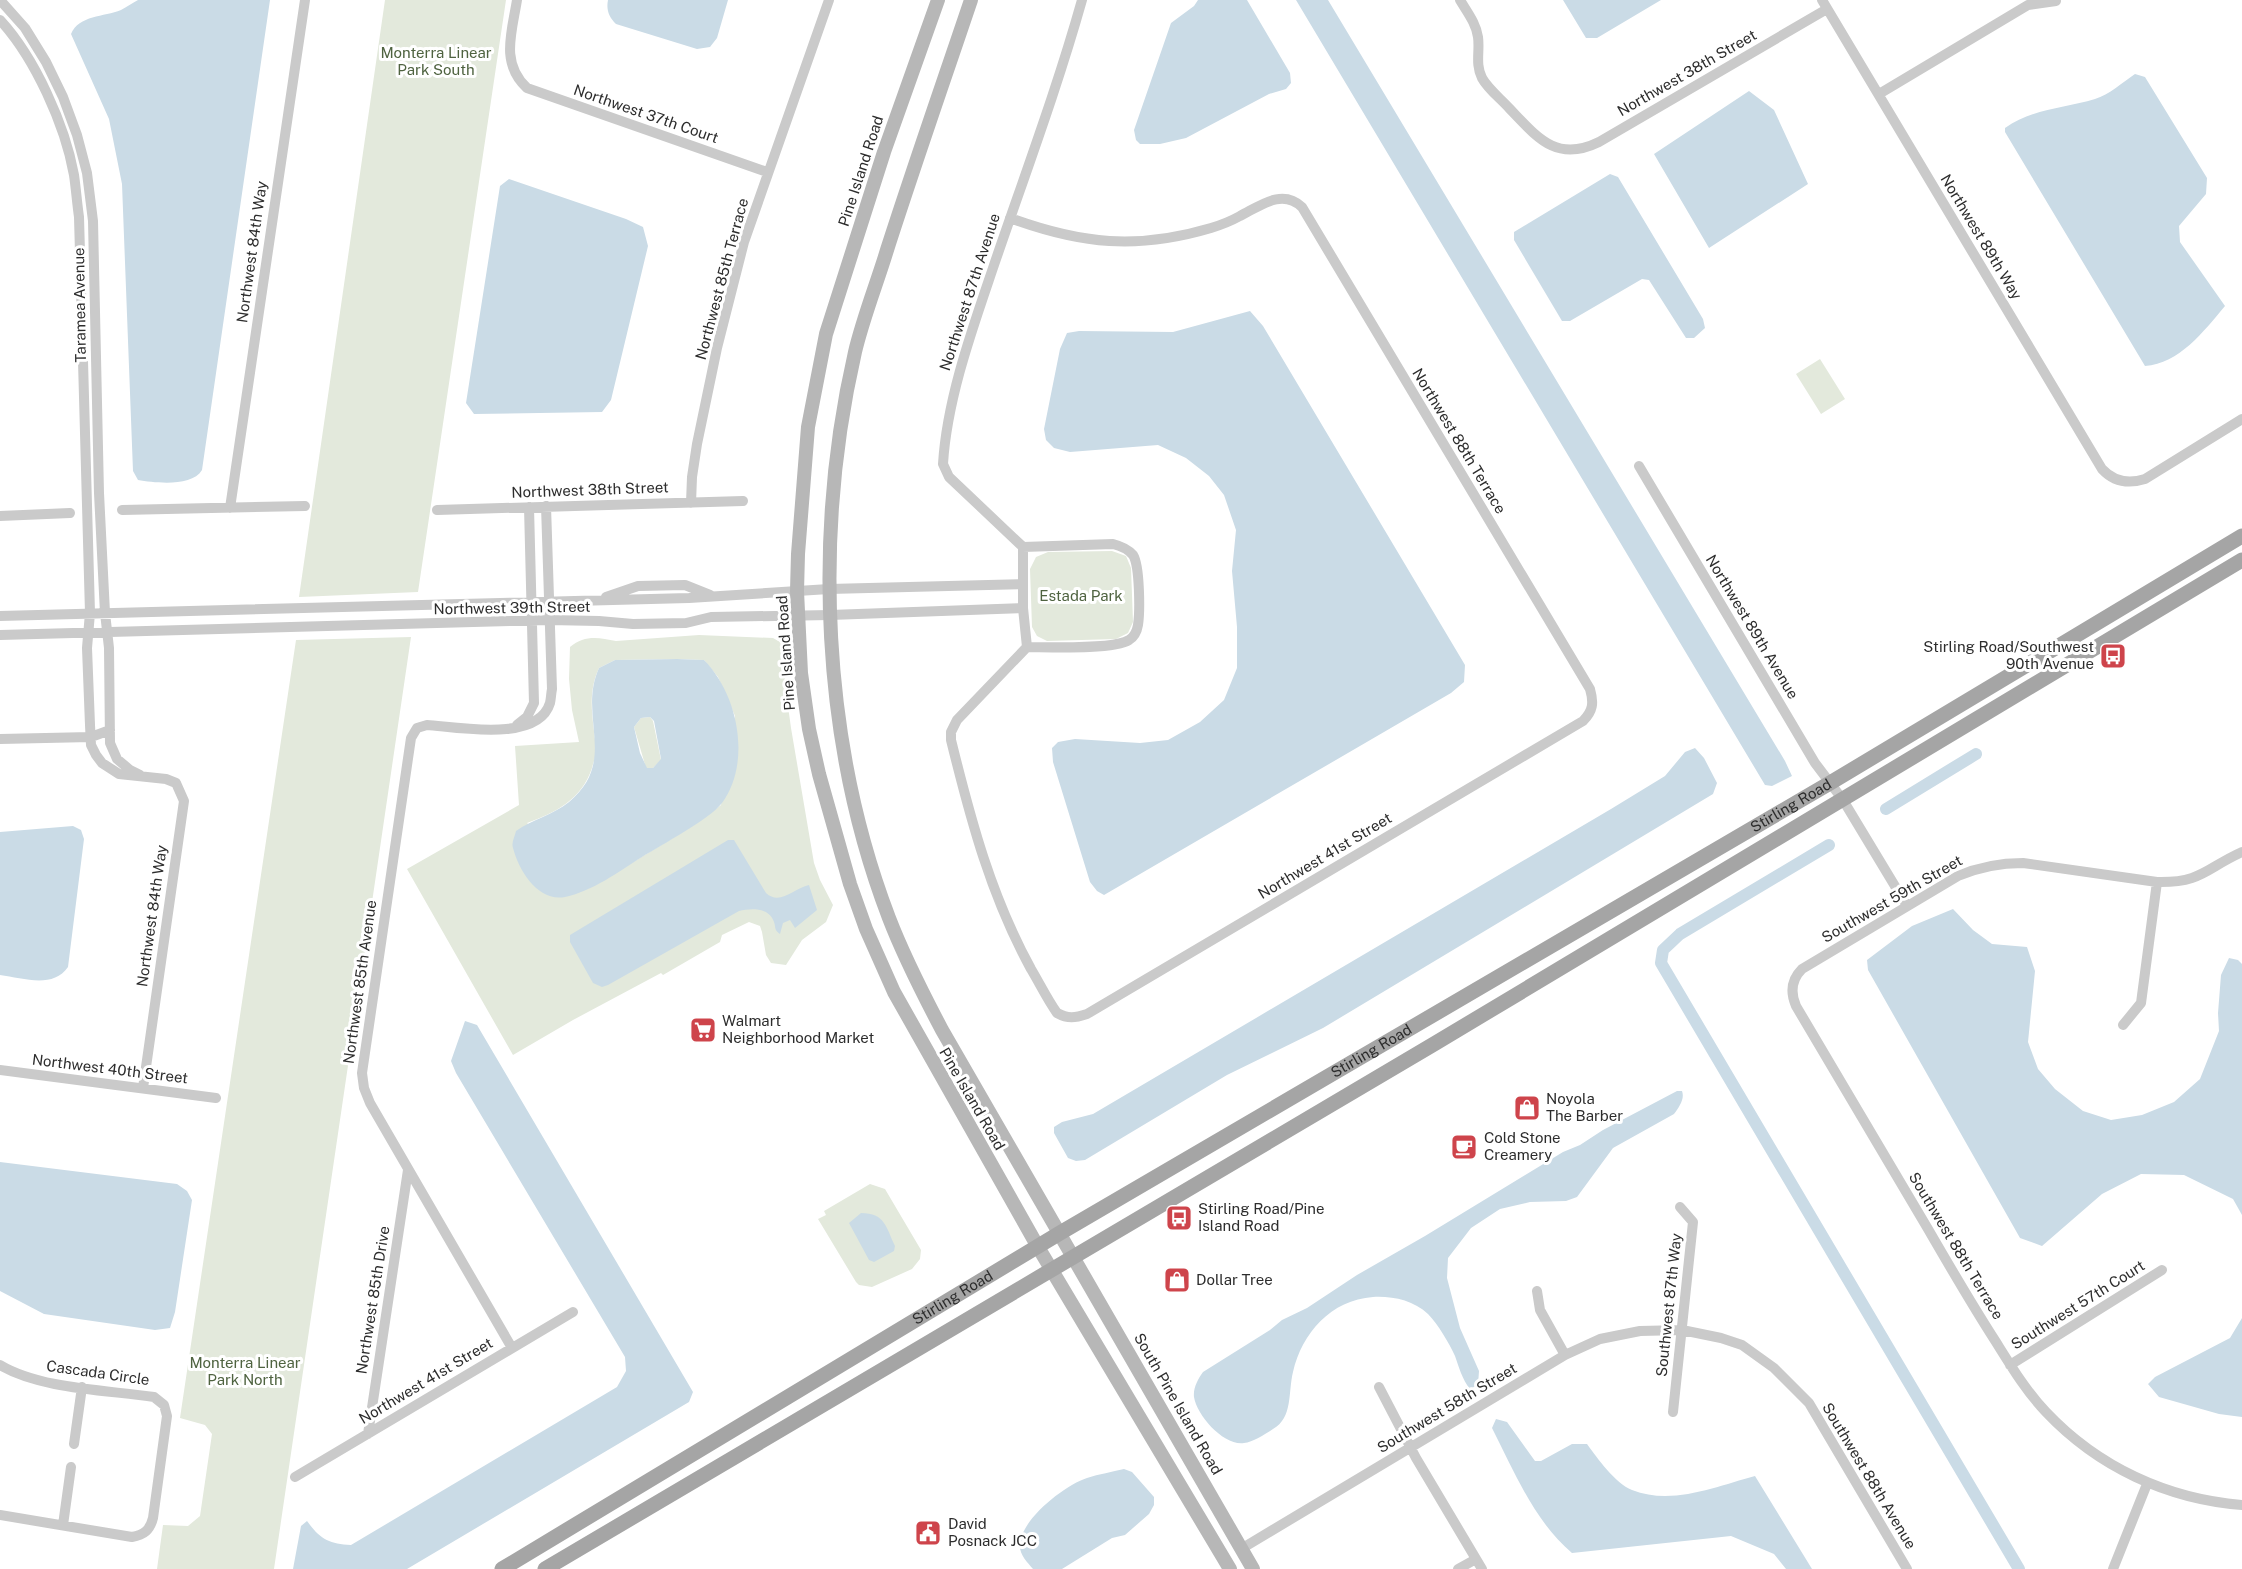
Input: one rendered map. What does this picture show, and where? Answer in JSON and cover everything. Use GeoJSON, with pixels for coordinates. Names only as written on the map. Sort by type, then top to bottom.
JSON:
{"type":"FeatureCollection","features":[{"type":"Feature","properties":{"kind":"main road","name":"Pine Island Road"},"geometry":{"type":"LineString","coordinates":[[938,0],[884,152],[826,334],[808,428],[801,501],[797,591],[801,673],[814,754],[837,840],[866,929],[908,1018],[1052,1269]]}},
{"type":"Feature","properties":{"kind":"main road","name":"Pine Island Road"},"geometry":{"type":"LineString","coordinates":[[971,0],[914,165],[855,350],[841,425],[833,498],[829,589],[834,674],[849,780],[862,835],[889,919],[942,1030],[1073,1257]]}},
{"type":"Feature","properties":{"kind":"main road","name":"Stirling Road"},"geometry":{"type":"LineString","coordinates":[[502,1569],[1060,1233],[1830,783],[2242,536]]}},
{"type":"Feature","properties":{"kind":"main road","name":"Stirling Road"},"geometry":{"type":"LineString","coordinates":[[545,1569],[1434,1044],[2242,560]]}},
{"type":"Feature","properties":{"kind":"main road"},"geometry":{"type":"LineString","coordinates":[[1983,690],[1998,705]]}},
{"type":"Feature","properties":{"kind":"main road"},"geometry":{"type":"LineString","coordinates":[[1420,1023],[1434,1044]]}},
{"type":"Feature","properties":{"kind":"main road","name":"South Pine Island Road"},"geometry":{"type":"LineString","coordinates":[[1073,1257],[1253,1569]]}},
{"type":"Feature","properties":{"kind":"main road"},"geometry":{"type":"LineString","coordinates":[[1052,1269],[1230,1569]]}},
{"type":"Feature","properties":{"kind":"main road"},"geometry":{"type":"LineString","coordinates":[[747,1422],[759,1442]]}},
{"type":"Feature","properties":{"kind":"street","name":"Taramea Avenue"},"geometry":{"type":"LineString","coordinates":[[0,0],[25,28],[46,62],[63,97],[77,135],[87,173],[93,221],[99,493],[107,632],[110,743],[117,759],[130,770],[144,776]]}},
{"type":"Feature","properties":{"kind":"street","name":"Northwest 84th Way"},"geometry":{"type":"LineString","coordinates":[[230,508],[305,0]]}},
{"type":"Feature","properties":{"kind":"street","name":"Northwest 37th Court"},"geometry":{"type":"LineString","coordinates":[[517,0],[509,53],[511,67],[527,88],[767,172]]}},
{"type":"Feature","properties":{"kind":"street","name":"Northwest 85th Terrace"},"geometry":{"type":"LineString","coordinates":[[691,503],[697,444],[717,348],[744,242],[829,0]]}},
{"type":"Feature","properties":{"kind":"street","name":"Northwest 87th Avenue"},"geometry":{"type":"LineString","coordinates":[[1023,548],[945,475],[944,452],[958,380],[972,328],[1071,39],[1082,0]]}},
{"type":"Feature","properties":{"kind":"street","name":"Northwest 38th Street"},"geometry":{"type":"LineString","coordinates":[[1460,0],[1476,29],[1477,63],[1482,78],[1543,141],[1557,148],[1579,149],[1599,142],[1824,4]]}},
{"type":"Feature","properties":{"kind":"street"},"geometry":{"type":"LineString","coordinates":[[1879,94],[2028,5],[2056,2]]}},
{"type":"Feature","properties":{"kind":"street","name":"Northwest 89th Way"},"geometry":{"type":"LineString","coordinates":[[1824,4],[2102,470],[2108,476],[2133,482],[2145,479],[2242,419]]}},
{"type":"Feature","properties":{"kind":"street","name":"Taramea Avenue"},"geometry":{"type":"LineString","coordinates":[[0,20],[26,56],[48,97],[74,174],[79,217],[90,613],[87,648],[90,737]]}},
{"type":"Feature","properties":{"kind":"street","name":"Northwest 88th Terrace"},"geometry":{"type":"LineString","coordinates":[[1010,218],[1047,232],[1078,238],[1119,242],[1148,241],[1213,228],[1288,193],[1308,217],[1590,689],[1598,710]]}},
{"type":"Feature","properties":{"kind":"street","name":"Northwest 89th Avenue"},"geometry":{"type":"LineString","coordinates":[[1639,466],[1815,763],[1843,800],[1907,906]]}},
{"type":"Feature","properties":{"kind":"street","name":"Northwest 38th Street"},"geometry":{"type":"LineString","coordinates":[[437,510],[743,501]]}},
{"type":"Feature","properties":{"kind":"street"},"geometry":{"type":"LineString","coordinates":[[122,510],[305,506]]}},
{"type":"Feature","properties":{"kind":"street"},"geometry":{"type":"LineString","coordinates":[[513,729],[538,719],[550,705],[552,689],[546,506]]}},
{"type":"Feature","properties":{"kind":"street"},"geometry":{"type":"LineString","coordinates":[[513,729],[527,717],[534,703],[529,507]]}},
{"type":"Feature","properties":{"kind":"street"},"geometry":{"type":"LineString","coordinates":[[0,516],[70,513]]}},
{"type":"Feature","properties":{"kind":"street"},"geometry":{"type":"LineString","coordinates":[[1113,544],[1132,547],[1137,567],[1139,622],[1135,641],[1113,645],[1027,647],[1023,608],[1023,548],[1113,544]]}},
{"type":"Feature","properties":{"kind":"street","name":"Northwest 39th Street"},"geometry":{"type":"LineString","coordinates":[[0,616],[532,603],[716,597],[829,589],[1023,584]]}},
{"type":"Feature","properties":{"kind":"street","name":"Northwest 39th Street"},"geometry":{"type":"LineString","coordinates":[[0,636],[549,620],[633,624],[686,623],[711,617],[1023,608]]}},
{"type":"Feature","properties":{"kind":"street","name":"Northwest 41st Street"},"geometry":{"type":"LineString","coordinates":[[1027,647],[957,720],[951,732],[951,740],[973,828],[991,884],[1016,942],[1050,1004],[1066,1023],[1087,1014],[1598,710]]}},
{"type":"Feature","properties":{"kind":"street","name":"Northwest 85th Avenue"},"geometry":{"type":"LineString","coordinates":[[512,1348],[370,1103],[364,1088],[362,1073],[411,738],[417,728],[427,725],[513,729]]}},
{"type":"Feature","properties":{"kind":"street"},"geometry":{"type":"LineString","coordinates":[[0,739],[90,737],[110,730]]}},
{"type":"Feature","properties":{"kind":"street"},"geometry":{"type":"LineString","coordinates":[[90,737],[96,755],[109,768],[119,774],[144,776]]}},
{"type":"Feature","properties":{"kind":"street","name":"Northwest 84th Way"},"geometry":{"type":"LineString","coordinates":[[143,1088],[184,801],[176,783],[144,776]]}},
{"type":"Feature","properties":{"kind":"street","name":"Southwest 59th Street"},"geometry":{"type":"LineString","coordinates":[[1794,980],[1802,969],[1958,876],[1973,870],[2005,863],[2046,865],[2157,882],[2187,880],[2201,876],[2242,852]]}},
{"type":"Feature","properties":{"kind":"street"},"geometry":{"type":"LineString","coordinates":[[2123,1025],[2141,1003],[2157,882]]}},
{"type":"Feature","properties":{"kind":"street","name":"Southwest 88th Terrace"},"geometry":{"type":"LineString","coordinates":[[1794,980],[1792,992],[1796,1006],[1974,1307],[2010,1365],[2045,1412],[2064,1430],[2101,1458],[2147,1484],[2199,1499],[2242,1505]]}},
{"type":"Feature","properties":{"kind":"street","name":"Northwest 40th Street"},"geometry":{"type":"LineString","coordinates":[[0,1070],[216,1098]]}},
{"type":"Feature","properties":{"kind":"street","name":"Northwest 85th Drive"},"geometry":{"type":"LineString","coordinates":[[368,1434],[408,1170]]}},
{"type":"Feature","properties":{"kind":"street","name":"Southwest 87th Way"},"geometry":{"type":"LineString","coordinates":[[1673,1412],[1693,1222],[1680,1207]]}},
{"type":"Feature","properties":{"kind":"street","name":"Southwest 57th Court"},"geometry":{"type":"LineString","coordinates":[[2010,1365],[2163,1270]]}},
{"type":"Feature","properties":{"kind":"street"},"geometry":{"type":"LineString","coordinates":[[1537,1292],[1540,1310],[1565,1355]]}},
{"type":"Feature","properties":{"kind":"street","name":"Northwest 41st Street"},"geometry":{"type":"LineString","coordinates":[[295,1477],[573,1312]]}},
{"type":"Feature","properties":{"kind":"street","name":"Southwest 58th Street"},"geometry":{"type":"LineString","coordinates":[[1241,1549],[1565,1355],[1600,1339],[1640,1331],[1682,1330]]}},
{"type":"Feature","properties":{"kind":"street","name":"Southwest 88th Avenue"},"geometry":{"type":"LineString","coordinates":[[1682,1330],[1742,1345],[1774,1368],[1809,1403],[1907,1569]]}},
{"type":"Feature","properties":{"kind":"street","name":"Cascada Circle"},"geometry":{"type":"LineString","coordinates":[[0,1365],[14,1373],[45,1382],[154,1396],[164,1405],[167,1416],[150,1528],[138,1536],[132,1537],[0,1515]]}},
{"type":"Feature","properties":{"kind":"street"},"geometry":{"type":"LineString","coordinates":[[74,1444],[82,1387]]}},
{"type":"Feature","properties":{"kind":"street"},"geometry":{"type":"LineString","coordinates":[[1379,1387],[1410,1448],[1482,1569]]}},
{"type":"Feature","properties":{"kind":"street"},"geometry":{"type":"LineString","coordinates":[[63,1525],[71,1467]]}},
{"type":"Feature","properties":{"kind":"street"},"geometry":{"type":"LineString","coordinates":[[2113,1569],[2147,1484]]}},
{"type":"Feature","properties":{"kind":"street"},"geometry":{"type":"LineString","coordinates":[[1458,1569],[1476,1558]]}},
{"type":"Feature","properties":{"kind":"green space","name":"Monterra Linear Park South"},"geometry":{"type":"Polygon","coordinates":[[[385,0],[506,0],[418,592],[299,597],[385,0]]]}},
{"type":"Feature","properties":{"kind":"green space"},"geometry":{"type":"Polygon","coordinates":[[[1820,359],[1845,399],[1821,414],[1796,374],[1820,359]]]}},
{"type":"Feature","properties":{"kind":"green space","name":"Estada Park"},"geometry":{"type":"Polygon","coordinates":[[[1112,551],[1126,556],[1131,568],[1133,622],[1128,633],[1116,639],[1047,641],[1037,636],[1032,627],[1030,569],[1036,557],[1048,552],[1112,551]]]}},
{"type":"Feature","properties":{"kind":"green space"},"geometry":{"type":"Polygon","coordinates":[[[699,635],[773,638],[780,642],[784,650],[785,684],[791,728],[814,863],[833,905],[826,922],[802,940],[786,965],[771,963],[766,955],[760,926],[749,922],[722,935],[720,942],[663,975],[661,973],[513,1055],[407,869],[519,805],[515,746],[579,742],[572,710],[569,679],[570,647],[581,640],[592,638],[616,641],[699,635]],[[615,660],[599,668],[592,699],[596,753],[587,779],[582,788],[566,803],[548,815],[527,823],[597,884],[694,825],[721,805],[735,716],[718,677],[704,660],[615,660]]]}},
{"type":"Feature","properties":{"kind":"green space","name":"Monterra Linear Park North"},"geometry":{"type":"Polygon","coordinates":[[[411,637],[274,1569],[157,1569],[163,1525],[188,1526],[200,1516],[212,1434],[205,1425],[180,1418],[296,640],[411,637]]]}},
{"type":"Feature","properties":{"kind":"green space"},"geometry":{"type":"Polygon","coordinates":[[[650,717],[653,721],[661,760],[653,768],[646,768],[634,727],[641,718],[650,717]]]}},
{"type":"Feature","properties":{"kind":"green space"},"geometry":{"type":"Polygon","coordinates":[[[870,1184],[885,1189],[921,1250],[920,1259],[912,1269],[872,1287],[859,1285],[856,1282],[818,1219],[826,1215],[824,1211],[870,1184]]]}},
{"type":"Feature","properties":{"kind":"water"},"geometry":{"type":"Polygon","coordinates":[[[138,0],[270,0],[202,470],[190,479],[173,482],[138,480],[133,471],[122,184],[109,119],[71,34],[80,23],[121,10],[138,0]]]}},
{"type":"Feature","properties":{"kind":"water"},"geometry":{"type":"Polygon","coordinates":[[[608,0],[728,0],[717,38],[710,47],[697,49],[616,24],[607,7],[608,0]]]}},
{"type":"Feature","properties":{"kind":"water"},"geometry":{"type":"Polygon","coordinates":[[[1198,0],[1247,0],[1290,73],[1291,83],[1286,89],[1269,94],[1186,138],[1160,144],[1140,144],[1136,140],[1134,130],[1171,23],[1194,6],[1198,0]]]}},
{"type":"Feature","properties":{"kind":"water"},"geometry":{"type":"Polygon","coordinates":[[[1296,0],[1328,0],[1792,776],[1772,786],[1765,785],[1296,0]]]}},
{"type":"Feature","properties":{"kind":"water"},"geometry":{"type":"Polygon","coordinates":[[[1563,0],[1661,0],[1597,38],[1586,38],[1563,0]]]}},
{"type":"Feature","properties":{"kind":"water"},"geometry":{"type":"Polygon","coordinates":[[[2135,74],[2145,77],[2207,178],[2206,194],[2179,226],[2180,242],[2225,306],[2180,353],[2157,364],[2145,366],[2005,132],[2005,128],[2026,117],[2100,97],[2135,74]]]}},
{"type":"Feature","properties":{"kind":"water"},"geometry":{"type":"Polygon","coordinates":[[[1749,91],[1774,110],[1808,184],[1709,248],[1654,154],[1749,91]]]}},
{"type":"Feature","properties":{"kind":"water"},"geometry":{"type":"Polygon","coordinates":[[[1610,174],[1618,177],[1703,319],[1705,328],[1694,338],[1686,338],[1649,280],[1642,279],[1570,321],[1562,321],[1514,240],[1514,232],[1610,174]]]}},
{"type":"Feature","properties":{"kind":"water"},"geometry":{"type":"Polygon","coordinates":[[[509,179],[643,227],[648,246],[611,400],[602,412],[474,414],[466,403],[500,186],[509,179]]]}},
{"type":"Feature","properties":{"kind":"water"},"geometry":{"type":"Polygon","coordinates":[[[1250,311],[1263,326],[1465,665],[1464,682],[1451,693],[1104,895],[1097,891],[1090,882],[1053,762],[1052,748],[1058,742],[1075,739],[1140,743],[1168,740],[1200,722],[1224,700],[1237,668],[1237,627],[1232,571],[1236,530],[1224,495],[1209,476],[1186,458],[1158,445],[1070,452],[1054,448],[1046,440],[1044,429],[1060,349],[1067,333],[1079,331],[1173,332],[1250,311]]]}},
{"type":"Feature","properties":{"kind":"water"},"geometry":{"type":"Polygon","coordinates":[[[615,660],[704,660],[716,674],[733,709],[737,729],[737,768],[722,803],[685,832],[595,886],[565,897],[546,895],[531,883],[520,866],[513,848],[516,831],[563,806],[584,786],[592,770],[595,754],[593,686],[599,668],[615,660]],[[650,717],[641,718],[634,727],[640,753],[647,768],[653,768],[661,759],[654,721],[650,717]]]}},
{"type":"Feature","properties":{"kind":"water"},"geometry":{"type":"Polygon","coordinates":[[[1695,748],[1704,758],[1717,783],[1713,794],[1323,1028],[1227,1075],[1085,1160],[1076,1161],[1068,1158],[1054,1133],[1054,1127],[1062,1122],[1093,1114],[1611,809],[1665,776],[1685,752],[1695,748]]]}},
{"type":"Feature","properties":{"kind":"water"},"geometry":{"type":"Polygon","coordinates":[[[73,826],[81,830],[84,839],[68,967],[62,974],[46,980],[28,980],[0,975],[0,832],[73,826]]]}},
{"type":"Feature","properties":{"kind":"water"},"geometry":{"type":"Polygon","coordinates":[[[728,840],[734,840],[766,893],[771,897],[782,897],[809,885],[817,910],[795,928],[790,920],[783,923],[780,934],[776,930],[772,917],[764,911],[749,909],[739,911],[608,985],[602,987],[593,983],[570,942],[570,935],[728,840]]]}},
{"type":"Feature","properties":{"kind":"water"},"geometry":{"type":"Polygon","coordinates":[[[1953,909],[1973,930],[1992,944],[2027,947],[2035,971],[2028,1042],[2038,1069],[2055,1089],[2083,1111],[2111,1120],[2142,1115],[2174,1102],[2200,1079],[2219,1031],[2221,975],[2229,958],[2238,960],[2242,964],[2242,1215],[2233,1199],[2184,1175],[2141,1174],[2102,1194],[2042,1246],[2020,1238],[1868,970],[1867,960],[1912,926],[1953,909]]]}},
{"type":"Feature","properties":{"kind":"water"},"geometry":{"type":"Polygon","coordinates":[[[465,1021],[477,1025],[693,1392],[689,1402],[407,1569],[293,1569],[301,1526],[307,1521],[326,1539],[351,1545],[617,1387],[626,1371],[625,1357],[456,1073],[451,1061],[465,1021]]]}},
{"type":"Feature","properties":{"kind":"water"},"geometry":{"type":"Polygon","coordinates":[[[1677,1091],[1682,1091],[1683,1097],[1674,1114],[1613,1148],[1577,1197],[1566,1201],[1530,1202],[1500,1209],[1471,1228],[1448,1258],[1447,1278],[1460,1328],[1479,1371],[1478,1385],[1470,1389],[1467,1385],[1450,1345],[1428,1314],[1416,1305],[1402,1300],[1373,1297],[1344,1304],[1321,1321],[1311,1332],[1297,1358],[1287,1411],[1284,1418],[1273,1429],[1259,1438],[1236,1443],[1220,1435],[1200,1413],[1194,1394],[1196,1384],[1203,1372],[1282,1320],[1307,1308],[1357,1275],[1563,1152],[1580,1145],[1603,1130],[1677,1091]]]}},
{"type":"Feature","properties":{"kind":"water"},"geometry":{"type":"Polygon","coordinates":[[[0,1162],[177,1184],[187,1191],[192,1200],[175,1312],[170,1328],[155,1330],[44,1314],[0,1291],[0,1162]]]}},
{"type":"Feature","properties":{"kind":"water"},"geometry":{"type":"Polygon","coordinates":[[[861,1213],[880,1218],[887,1227],[895,1246],[894,1251],[874,1262],[869,1260],[849,1223],[861,1213]]]}},
{"type":"Feature","properties":{"kind":"water"},"geometry":{"type":"Polygon","coordinates":[[[2242,1318],[2242,1417],[2219,1414],[2159,1397],[2148,1384],[2155,1377],[2230,1338],[2242,1318]]]}},
{"type":"Feature","properties":{"kind":"water"},"geometry":{"type":"Polygon","coordinates":[[[1496,1419],[1507,1422],[1535,1461],[1541,1461],[1572,1444],[1587,1444],[1619,1482],[1632,1490],[1647,1494],[1663,1496],[1694,1493],[1755,1476],[1812,1569],[1786,1569],[1774,1554],[1731,1536],[1572,1553],[1547,1526],[1526,1495],[1492,1428],[1496,1419]]]}},
{"type":"Feature","properties":{"kind":"water"},"geometry":{"type":"Polygon","coordinates":[[[1124,1469],[1132,1472],[1154,1497],[1154,1505],[1149,1514],[1125,1535],[1112,1538],[1062,1569],[1033,1569],[1022,1555],[1020,1545],[1027,1525],[1035,1515],[1056,1496],[1078,1482],[1124,1469]]]}},
{"type":"Feature","properties":{"kind":"waterway"},"geometry":{"type":"LineString","coordinates":[[1886,809],[1976,754]]}},
{"type":"Feature","properties":{"kind":"waterway"},"geometry":{"type":"LineString","coordinates":[[1829,845],[1680,934],[1663,950],[1661,963],[2019,1569]]}},
{"type":"Feature","properties":{"kind":"place","name":"Stirling Road/Southwest 90th Avenue"},"geometry":{"type":"Point","coordinates":[2113,656]}},
{"type":"Feature","properties":{"kind":"place","name":"Walmart Neighborhood Market"},"geometry":{"type":"Point","coordinates":[703,1030]}},
{"type":"Feature","properties":{"kind":"place","name":"Noyola The Barber"},"geometry":{"type":"Point","coordinates":[1527,1108]}},
{"type":"Feature","properties":{"kind":"place","name":"Cold Stone Creamery"},"geometry":{"type":"Point","coordinates":[1464,1147]}},
{"type":"Feature","properties":{"kind":"place","name":"Stirling Road/Pine Island Road"},"geometry":{"type":"Point","coordinates":[1179,1218]}},
{"type":"Feature","properties":{"kind":"place","name":"Dollar Tree"},"geometry":{"type":"Point","coordinates":[1177,1280]}},
{"type":"Feature","properties":{"kind":"place","name":"David Posnack JCC"},"geometry":{"type":"Point","coordinates":[928,1533]}}]}
